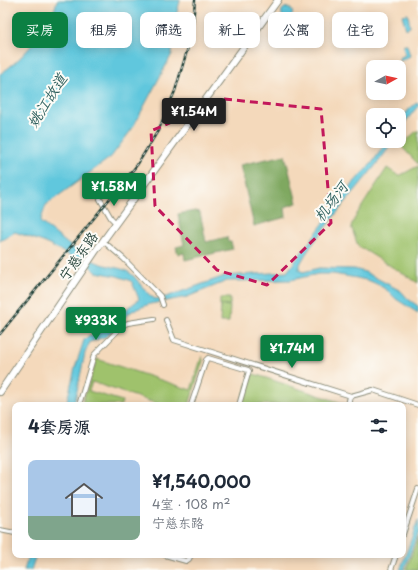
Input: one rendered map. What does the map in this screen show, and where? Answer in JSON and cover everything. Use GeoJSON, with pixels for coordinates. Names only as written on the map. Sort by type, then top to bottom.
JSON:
{"type":"FeatureCollection","features":[{"type":"Feature","properties":{"kind":"main road","name":"宁慈东路"},"geometry":{"type":"LineString","coordinates":[[0,392],[95,252],[278,0]]}},
{"type":"Feature","properties":{"kind":"street"},"geometry":{"type":"LineString","coordinates":[[100,199],[111,218],[116,223]]}},
{"type":"Feature","properties":{"kind":"street"},"geometry":{"type":"LineString","coordinates":[[103,241],[124,259],[160,296],[163,305]]}},
{"type":"Feature","properties":{"kind":"street"},"geometry":{"type":"LineString","coordinates":[[80,402],[96,352],[123,325],[154,318]]}},
{"type":"Feature","properties":{"kind":"street"},"geometry":{"type":"LineString","coordinates":[[166,320],[174,340],[350,396],[373,390],[418,405]]}},
{"type":"Feature","properties":{"kind":"street"},"geometry":{"type":"LineString","coordinates":[[192,402],[208,358],[249,371],[240,402]]}},
{"type":"Feature","properties":{"kind":"street"},"geometry":{"type":"LineString","coordinates":[[349,402],[350,396]]}},
{"type":"Feature","properties":{"kind":"street"},"geometry":{"type":"LineString","coordinates":[[406,525],[418,489]]}},
{"type":"Feature","properties":{"kind":"street"},"geometry":{"type":"LineString","coordinates":[[0,530],[12,532]]}},
{"type":"Feature","properties":{"kind":"street"},"geometry":{"type":"LineString","coordinates":[[176,558],[186,561],[190,558]]}},
{"type":"Feature","properties":{"kind":"street"},"geometry":{"type":"LineString","coordinates":[[391,570],[395,558]]}},
{"type":"Feature","properties":{"kind":"highlighted area"},"geometry":{"type":"Polygon","coordinates":[[[224,99],[321,109],[331,223],[267,285],[217,270],[155,206],[151,131],[224,99]]]}},
{"type":"Feature","properties":{"kind":"green space"},"geometry":{"type":"Polygon","coordinates":[[[418,130],[418,164],[403,148],[406,148],[406,142],[418,130]]]}},
{"type":"Feature","properties":{"kind":"green space"},"geometry":{"type":"Polygon","coordinates":[[[285,155],[297,203],[285,207],[286,217],[254,226],[240,165],[285,155]]]}},
{"type":"Feature","properties":{"kind":"green space"},"geometry":{"type":"Polygon","coordinates":[[[418,166],[418,283],[358,246],[351,226],[357,214],[387,168],[399,176],[418,166]]]}},
{"type":"Feature","properties":{"kind":"green space"},"geometry":{"type":"Polygon","coordinates":[[[195,211],[200,212],[206,242],[227,237],[228,242],[231,242],[233,249],[185,260],[184,253],[178,254],[176,247],[184,245],[178,214],[195,211]]]}},
{"type":"Feature","properties":{"kind":"green space"},"geometry":{"type":"Polygon","coordinates":[[[220,298],[230,298],[230,305],[220,305],[220,298]]]}},
{"type":"Feature","properties":{"kind":"green space"},"geometry":{"type":"Polygon","coordinates":[[[221,305],[230,306],[229,322],[220,322],[221,305]]]}},
{"type":"Feature","properties":{"kind":"green space"},"geometry":{"type":"Polygon","coordinates":[[[202,356],[203,361],[190,402],[152,402],[92,382],[89,391],[122,402],[82,402],[97,359],[191,390],[202,356]]]}},
{"type":"Feature","properties":{"kind":"green space"},"geometry":{"type":"Polygon","coordinates":[[[254,374],[339,402],[241,402],[251,375],[254,374]]]}},
{"type":"Feature","properties":{"kind":"green space"},"geometry":{"type":"Polygon","coordinates":[[[418,537],[418,570],[406,570],[418,537]]]}},
{"type":"Feature","properties":{"kind":"water","name":"姚江故道"},"geometry":{"type":"Polygon","coordinates":[[[57,0],[180,0],[177,12],[140,12],[140,48],[172,48],[172,54],[132,129],[111,157],[46,205],[40,222],[87,257],[98,263],[127,271],[135,277],[147,293],[155,299],[166,297],[225,276],[287,272],[355,181],[372,163],[382,148],[389,148],[311,247],[302,261],[299,270],[303,272],[319,268],[354,269],[365,272],[401,291],[408,299],[418,306],[418,313],[396,299],[379,285],[357,278],[333,274],[318,274],[291,280],[227,281],[187,297],[150,304],[134,310],[128,314],[107,336],[90,342],[85,353],[75,402],[67,402],[84,340],[88,336],[106,330],[117,316],[139,299],[132,282],[129,280],[96,272],[91,267],[43,242],[15,232],[0,241],[0,74],[29,48],[68,48],[68,12],[54,11],[57,0]]]}},
{"type":"Feature","properties":{"kind":"water"},"geometry":{"type":"Polygon","coordinates":[[[287,7],[292,11],[282,12],[283,9],[287,7]]]}},
{"type":"Feature","properties":{"kind":"water"},"geometry":{"type":"Polygon","coordinates":[[[408,14],[410,27],[406,29],[402,15],[408,14]]]}},
{"type":"Feature","properties":{"kind":"water"},"geometry":{"type":"Polygon","coordinates":[[[407,45],[410,56],[400,60],[399,58],[405,55],[403,46],[407,45]]]}},
{"type":"Feature","properties":{"kind":"water"},"geometry":{"type":"Polygon","coordinates":[[[418,102],[418,106],[406,121],[406,113],[418,102]]]}},
{"type":"Feature","properties":{"kind":"water"},"geometry":{"type":"Polygon","coordinates":[[[418,520],[418,532],[404,570],[400,570],[404,558],[406,558],[406,553],[418,520]]]}},
{"type":"Feature","properties":{"kind":"water"},"geometry":{"type":"Polygon","coordinates":[[[28,558],[35,558],[31,570],[24,570],[28,558]]]}},
{"type":"Feature","properties":{"kind":"railway"},"geometry":{"type":"LineString","coordinates":[[0,334],[137,165],[159,129],[175,91],[192,34],[195,0]]}},
{"type":"Feature","properties":{"kind":"water label","name":"机场河"},"geometry":{"type":"Point","coordinates":[330,201]}}]}
